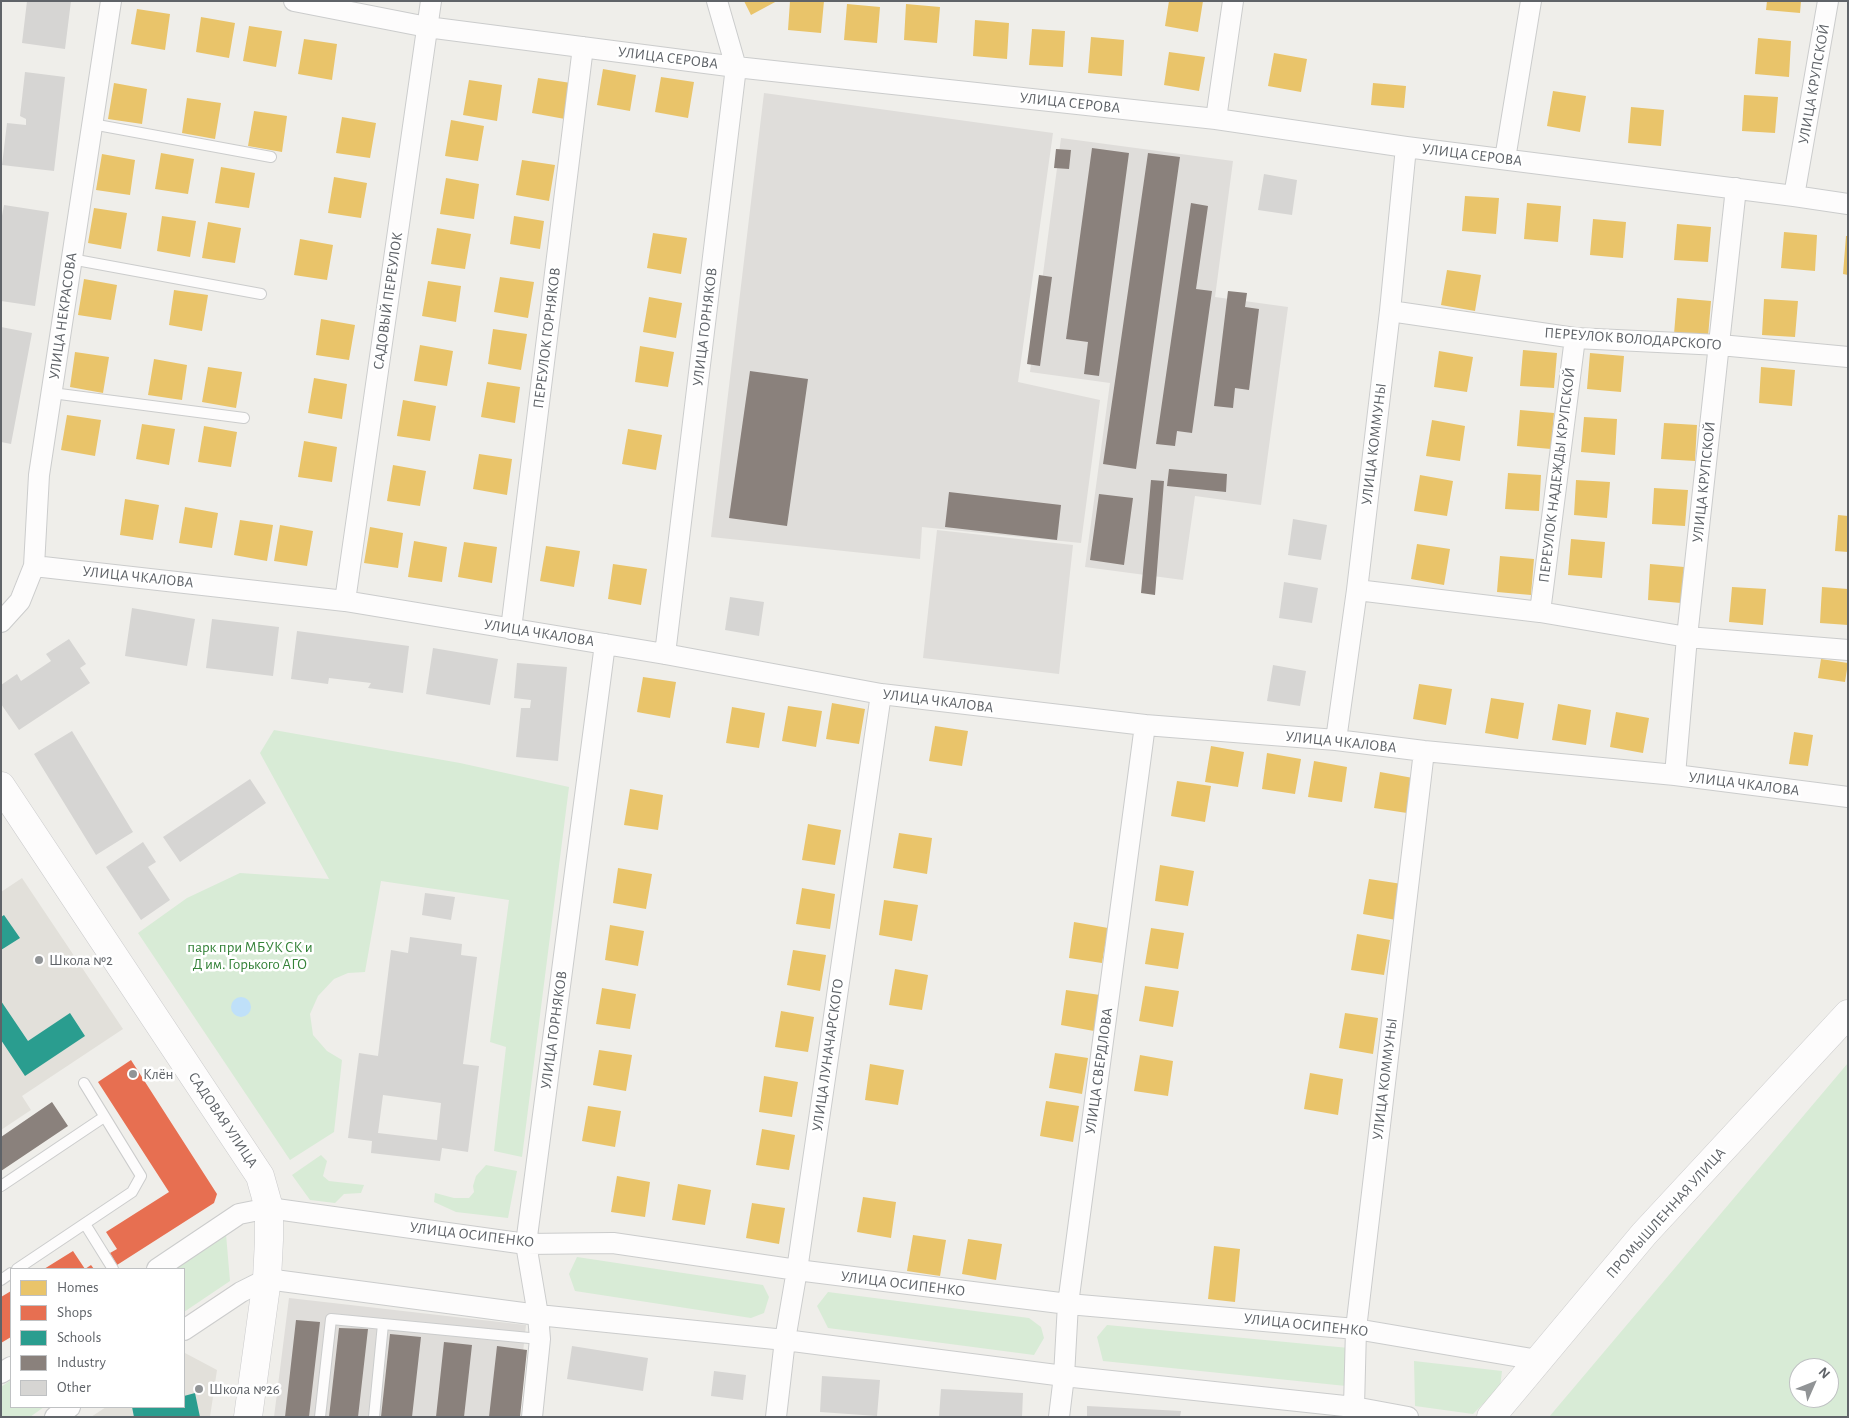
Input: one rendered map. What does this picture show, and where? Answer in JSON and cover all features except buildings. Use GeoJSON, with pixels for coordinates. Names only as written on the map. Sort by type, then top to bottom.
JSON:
{"type":"FeatureCollection","features":[{"type":"Feature","properties":{"kind":"street","name":"УЛИЦА НЕКРАСОВА"},"geometry":{"type":"LineString","coordinates":[[1,622],[20,601],[34,566],[39,475],[111,1]]}},
{"type":"Feature","properties":{"kind":"street","name":"УЛИЦА СЕРОВА"},"geometry":{"type":"LineString","coordinates":[[294,1],[427,26],[736,67],[1216,119],[1406,147],[1504,158],[1848,204]]}},
{"type":"Feature","properties":{"kind":"street","name":"САДОВЫЙ ПЕРЕУЛОК"},"geometry":{"type":"LineString","coordinates":[[345,601],[431,1]]}},
{"type":"Feature","properties":{"kind":"street","name":"УЛИЦА ГОРНЯКОВ"},"geometry":{"type":"LineString","coordinates":[[665,654],[736,67],[717,1]]}},
{"type":"Feature","properties":{"kind":"street"},"geometry":{"type":"LineString","coordinates":[[1216,119],[1233,1]]}},
{"type":"Feature","properties":{"kind":"street"},"geometry":{"type":"LineString","coordinates":[[1504,158],[1531,1]]}},
{"type":"Feature","properties":{"kind":"street","name":"УЛИЦА КРУПСКОЙ"},"geometry":{"type":"LineString","coordinates":[[1794,196],[1828,1]]}},
{"type":"Feature","properties":{"kind":"street","name":"ПЕРЕУЛОК ГОРНЯКОВ"},"geometry":{"type":"LineString","coordinates":[[511,629],[583,47]]}},
{"type":"Feature","properties":{"kind":"street","name":"УЛИЦА КОММУНЫ"},"geometry":{"type":"LineString","coordinates":[[1336,740],[1357,590],[1390,312],[1406,147]]}},
{"type":"Feature","properties":{"kind":"street","name":"УЛИЦА КРУПСКОЙ"},"geometry":{"type":"LineString","coordinates":[[1675,775],[1687,637],[1736,188]]}},
{"type":"Feature","properties":{"kind":"street","name":"ПЕРЕУЛОК ВОЛОДАРСКОГО"},"geometry":{"type":"LineString","coordinates":[[1390,312],[1575,338],[1720,345],[1848,357]]}},
{"type":"Feature","properties":{"kind":"street","name":"ПЕРЕУЛОК НАДЕЖДЫ КРУПСКОЙ"},"geometry":{"type":"LineString","coordinates":[[1540,612],[1575,338]]}},
{"type":"Feature","properties":{"kind":"street","name":"УЛИЦА ЧКАЛОВА"},"geometry":{"type":"LineString","coordinates":[[34,566],[345,601],[665,654],[881,694],[1145,725],[1336,740],[1424,751],[1675,775],[1848,797]]}},
{"type":"Feature","properties":{"kind":"street"},"geometry":{"type":"LineString","coordinates":[[1357,590],[1540,612],[1687,637],[1848,650]]}},
{"type":"Feature","properties":{"kind":"street","name":"УЛИЦА ГОРНЯКОВ"},"geometry":{"type":"LineString","coordinates":[[532,1417],[540,1339],[538,1315],[526,1244],[606,644]]}},
{"type":"Feature","properties":{"kind":"street","name":"УЛИЦА ЛУНАЧАРСКОГО"},"geometry":{"type":"LineString","coordinates":[[776,1417],[785,1340],[881,694]]}},
{"type":"Feature","properties":{"kind":"street","name":"УЛИЦА СВЕРДЛОВА"},"geometry":{"type":"LineString","coordinates":[[1059,1417],[1064,1376],[1068,1304],[1145,725]]}},
{"type":"Feature","properties":{"kind":"street","name":"УЛИЦА КОММУНЫ"},"geometry":{"type":"LineString","coordinates":[[1354,1407],[1356,1329],[1424,751]]}},
{"type":"Feature","properties":{"kind":"street","name":"САДОВАЯ УЛИЦА"},"geometry":{"type":"LineString","coordinates":[[1,786],[260,1176],[269,1208],[267,1279],[248,1417]]}},
{"type":"Feature","properties":{"kind":"street","name":"ПРОМЫШЛЕННАЯ УЛИЦА"},"geometry":{"type":"LineString","coordinates":[[1491,1417],[1644,1234],[1848,1014]]}},
{"type":"Feature","properties":{"kind":"street","name":"УЛИЦА ОСИПЕНКО"},"geometry":{"type":"LineString","coordinates":[[158,1268],[239,1214],[269,1208],[526,1244],[613,1243],[796,1270],[1068,1304],[1356,1329],[1538,1360]]}},
{"type":"Feature","properties":{"kind":"street"},"geometry":{"type":"LineString","coordinates":[[185,1329],[241,1292],[267,1279],[538,1315],[785,1340],[1064,1376],[1354,1407],[1408,1417]]}},
{"type":"Feature","properties":{"kind":"street"},"geometry":{"type":"LineString","coordinates":[[55,1417],[68,1408]]}},
{"type":"Feature","properties":{"kind":"lane"},"geometry":{"type":"LineString","coordinates":[[92,124],[271,157]]}},
{"type":"Feature","properties":{"kind":"lane"},"geometry":{"type":"LineString","coordinates":[[71,259],[261,294]]}},
{"type":"Feature","properties":{"kind":"lane"},"geometry":{"type":"LineString","coordinates":[[52,394],[244,418]]}},
{"type":"Feature","properties":{"kind":"lane"},"geometry":{"type":"LineString","coordinates":[[19,1268],[132,1192],[141,1176],[84,1083]]}},
{"type":"Feature","properties":{"kind":"lane"},"geometry":{"type":"LineString","coordinates":[[1,1186],[104,1116]]}},
{"type":"Feature","properties":{"kind":"lane"},"geometry":{"type":"LineString","coordinates":[[85,1224],[112,1268]]}},
{"type":"Feature","properties":{"kind":"lane"},"geometry":{"type":"LineString","coordinates":[[320,1417],[331,1320],[540,1339]]}},
{"type":"Feature","properties":{"kind":"lane"},"geometry":{"type":"LineString","coordinates":[[374,1417],[383,1324]]}},
{"type":"Feature","properties":{"kind":"shaded area"},"geometry":{"type":"Polygon","coordinates":[[[764,93],[1053,133],[1018,382],[1100,400],[1081,543],[922,527],[920,559],[711,537],[764,93]]]}},
{"type":"Feature","properties":{"kind":"shaded area"},"geometry":{"type":"Polygon","coordinates":[[[1061,138],[1233,161],[1215,297],[1288,307],[1261,505],[1195,496],[1183,580],[1085,567],[1110,383],[1030,372],[1061,138]]]}},
{"type":"Feature","properties":{"kind":"shaded area"},"geometry":{"type":"Polygon","coordinates":[[[937,530],[1073,545],[1059,674],[923,658],[937,530]]]}},
{"type":"Feature","properties":{"kind":"shaded area","name":"Школа №2"},"geometry":{"type":"Polygon","coordinates":[[[22,878],[123,1029],[22,1096],[31,1110],[1,1130],[1,892],[22,878]]]}},
{"type":"Feature","properties":{"kind":"shaded area"},"geometry":{"type":"Polygon","coordinates":[[[289,1298],[526,1325],[516,1417],[274,1417],[289,1298]]]}},
{"type":"Feature","properties":{"kind":"shaded area","name":"Школа №26"},"geometry":{"type":"Polygon","coordinates":[[[185,1353],[217,1370],[210,1417],[91,1417],[104,1408],[185,1408],[185,1353]]]}},
{"type":"Feature","properties":{"kind":"green space","name":"парк при МБУК СК и Д им. Горького АГО"},"geometry":{"type":"Polygon","coordinates":[[[274,730],[460,763],[569,787],[522,1157],[494,1151],[506,1047],[490,1042],[509,900],[381,881],[365,972],[348,973],[334,979],[318,996],[310,1014],[313,1035],[327,1051],[342,1060],[334,1132],[290,1160],[138,933],[187,898],[240,873],[329,879],[260,753],[274,730]]]}},
{"type":"Feature","properties":{"kind":"green space"},"geometry":{"type":"Polygon","coordinates":[[[1848,1063],[1848,1417],[1549,1417],[1848,1063]]]}},
{"type":"Feature","properties":{"kind":"green space"},"geometry":{"type":"Polygon","coordinates":[[[321,1155],[327,1161],[323,1176],[329,1181],[364,1185],[361,1193],[344,1194],[335,1203],[310,1200],[292,1175],[321,1155]]]}},
{"type":"Feature","properties":{"kind":"green space"},"geometry":{"type":"Polygon","coordinates":[[[486,1165],[517,1171],[508,1218],[456,1212],[434,1202],[435,1193],[454,1198],[469,1198],[474,1192],[473,1186],[476,1176],[486,1165]]]}},
{"type":"Feature","properties":{"kind":"green space"},"geometry":{"type":"Polygon","coordinates":[[[226,1234],[230,1281],[185,1311],[185,1268],[175,1268],[226,1234]]]}},
{"type":"Feature","properties":{"kind":"green space"},"geometry":{"type":"Polygon","coordinates":[[[577,1257],[763,1285],[769,1297],[764,1313],[751,1318],[575,1291],[569,1274],[577,1257]]]}},
{"type":"Feature","properties":{"kind":"green space"},"geometry":{"type":"Polygon","coordinates":[[[828,1292],[1029,1318],[1041,1327],[1044,1338],[1034,1355],[828,1328],[817,1306],[828,1292]]]}},
{"type":"Feature","properties":{"kind":"green space"},"geometry":{"type":"Polygon","coordinates":[[[1107,1325],[1349,1348],[1346,1386],[1103,1361],[1097,1337],[1107,1325]]]}},
{"type":"Feature","properties":{"kind":"green space"},"geometry":{"type":"Polygon","coordinates":[[[1414,1361],[1502,1371],[1500,1387],[1473,1414],[1415,1406],[1414,1361]]]}},
{"type":"Feature","properties":{"kind":"green space"},"geometry":{"type":"Polygon","coordinates":[[[10,1381],[10,1408],[43,1408],[30,1417],[1,1417],[1,1387],[10,1381]]]}},
{"type":"Feature","properties":{"kind":"water"},"geometry":{"type":"Polygon","coordinates":[[[241,997],[248,1000],[251,1007],[248,1014],[241,1017],[234,1014],[231,1007],[234,1000],[241,997]]]}},
{"type":"Feature","properties":{"kind":"place","name":"Школа №2"},"geometry":{"type":"Point","coordinates":[39,960]}},
{"type":"Feature","properties":{"kind":"place","name":"Клён"},"geometry":{"type":"Point","coordinates":[133,1074]}},
{"type":"Feature","properties":{"kind":"place","name":"Школа №26"},"geometry":{"type":"Point","coordinates":[199,1389]}}]}
